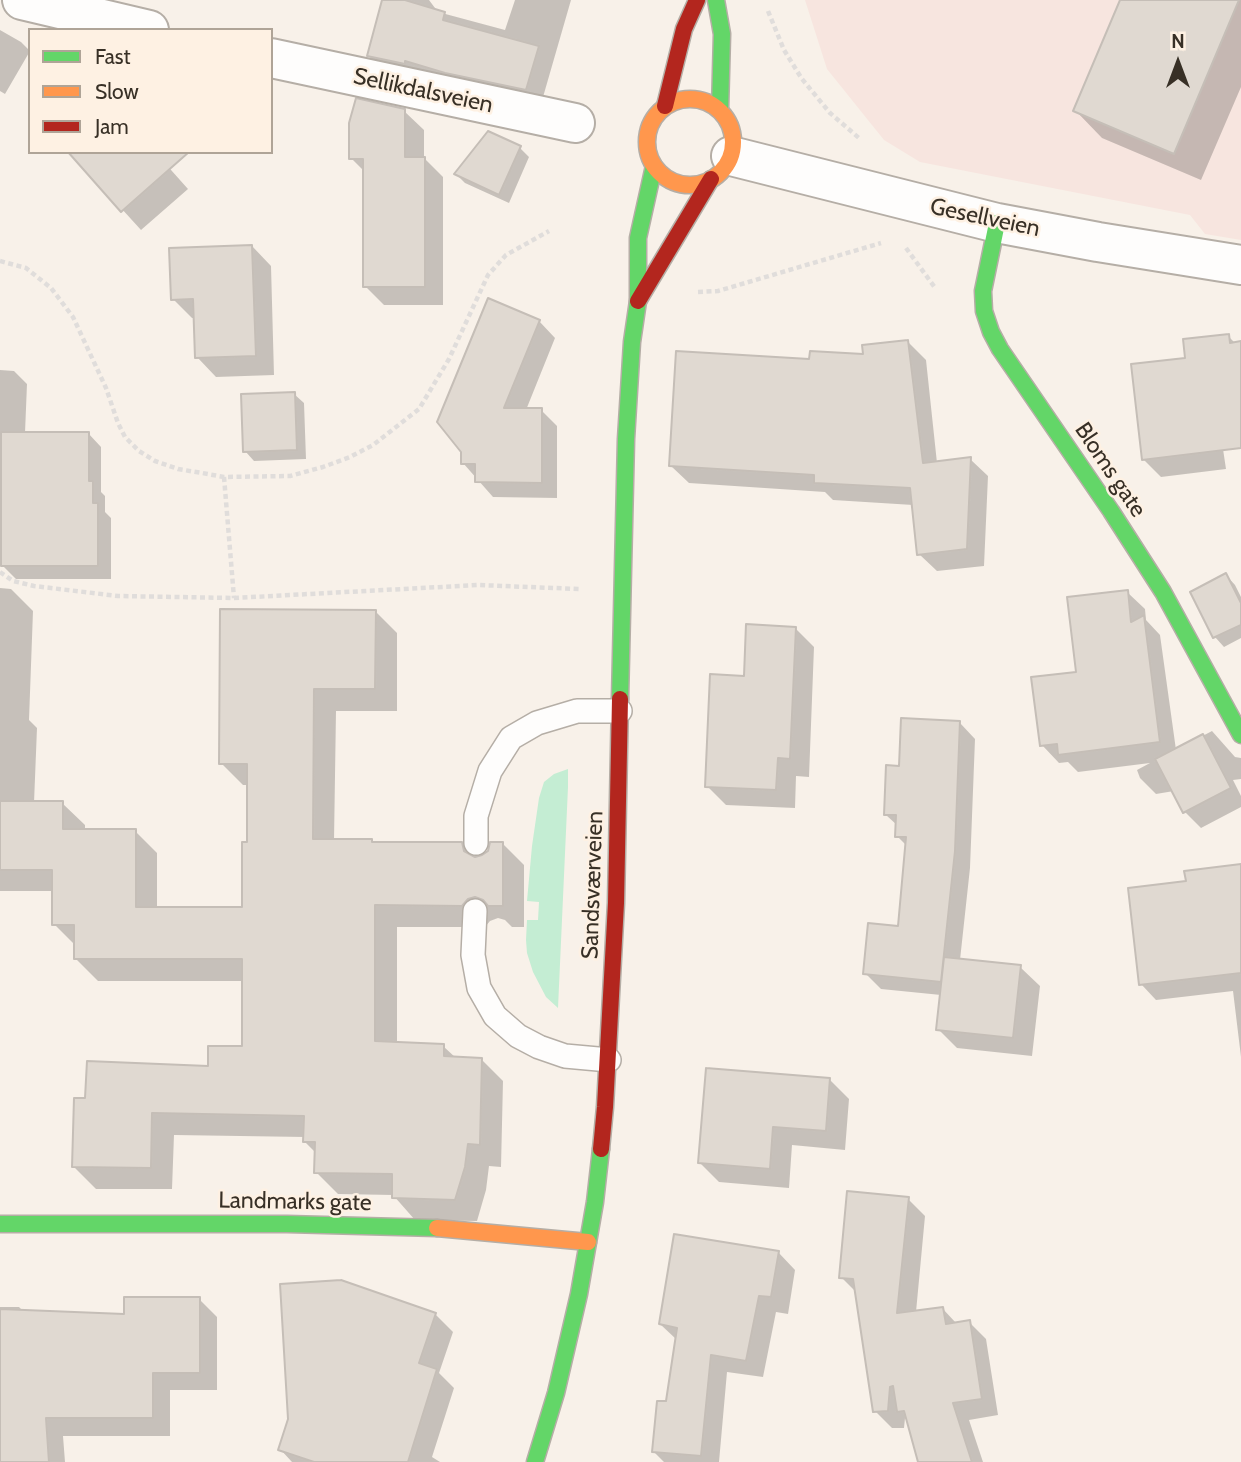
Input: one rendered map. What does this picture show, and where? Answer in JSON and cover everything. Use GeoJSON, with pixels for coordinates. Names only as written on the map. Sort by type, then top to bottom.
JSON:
{"type":"FeatureCollection","features":[{"type":"Feature","properties":{"kind":"street"},"geometry":{"type":"LineString","coordinates":[[22,0],[141,28]]}},
{"type":"Feature","properties":{"kind":"street"},"geometry":{"type":"LineString","coordinates":[[665,106],[684,29],[697,0]]}},
{"type":"Feature","properties":{"kind":"street"},"geometry":{"type":"LineString","coordinates":[[716,0],[722,34],[720,110]]}},
{"type":"Feature","properties":{"kind":"street","name":"Sellikdalsveien"},"geometry":{"type":"LineString","coordinates":[[273,58],[575,124]]}},
{"type":"Feature","properties":{"kind":"street"},"geometry":{"type":"LineString","coordinates":[[693,98],[708,102],[720,110],[730,124],[734,140],[721,167],[699,184],[674,182],[654,166],[648,150],[647,134],[654,118],[665,106],[693,98]]}},
{"type":"Feature","properties":{"kind":"street","name":"Sandsværveien"},"geometry":{"type":"LineString","coordinates":[[535,1462],[567,1347],[588,1242],[601,1155],[609,1060],[616,903],[626,439],[631,355],[638,301],[638,238],[654,166]]}},
{"type":"Feature","properties":{"kind":"street","name":"Sandsværveien"},"geometry":{"type":"LineString","coordinates":[[638,301],[721,167]]}},
{"type":"Feature","properties":{"kind":"street","name":"Gesellveien"},"geometry":{"type":"LineString","coordinates":[[721,167],[997,223],[1241,265]]}},
{"type":"Feature","properties":{"kind":"street","name":"Bloms gate"},"geometry":{"type":"LineString","coordinates":[[997,223],[983,291],[984,311],[991,332],[1163,592],[1241,735]]}},
{"type":"Feature","properties":{"kind":"street","name":"Landmarks gate"},"geometry":{"type":"LineString","coordinates":[[0,1224],[286,1224],[449,1228],[588,1242]]}},
{"type":"Feature","properties":{"kind":"lane"},"geometry":{"type":"LineString","coordinates":[[476,843],[476,816],[490,771],[511,738],[537,723],[577,711],[620,711]]}},
{"type":"Feature","properties":{"kind":"lane"},"geometry":{"type":"LineString","coordinates":[[475,911],[473,955],[479,988],[495,1016],[518,1036],[538,1047],[565,1056],[609,1060]]}},
{"type":"Feature","properties":{"kind":"path"},"geometry":{"type":"LineString","coordinates":[[765,2],[780,41],[802,79],[830,113],[862,140]]}},
{"type":"Feature","properties":{"kind":"path"},"geometry":{"type":"LineString","coordinates":[[0,261],[26,268],[51,288],[73,317],[106,388],[118,423],[125,437],[139,451],[155,461],[178,469],[223,477],[289,476],[332,464],[373,445],[419,409],[449,359],[488,275],[506,255],[549,231]]}},
{"type":"Feature","properties":{"kind":"path"},"geometry":{"type":"LineString","coordinates":[[648,284],[689,291],[718,291],[890,241]]}},
{"type":"Feature","properties":{"kind":"path"},"geometry":{"type":"LineString","coordinates":[[902,242],[947,303],[960,310],[984,311]]}},
{"type":"Feature","properties":{"kind":"path"},"geometry":{"type":"LineString","coordinates":[[223,477],[234,598]]}},
{"type":"Feature","properties":{"kind":"path"},"geometry":{"type":"LineString","coordinates":[[0,572],[13,581],[34,586],[118,596],[234,598],[454,586],[580,589]]}},
{"type":"Feature","properties":{"kind":"shaded area"},"geometry":{"type":"Polygon","coordinates":[[[805,0],[1241,0],[1241,240],[1205,234],[1190,215],[920,162],[884,140],[827,69],[805,0]]]}},
{"type":"Feature","properties":{"kind":"green space"},"geometry":{"type":"Polygon","coordinates":[[[568,769],[558,1008],[546,997],[527,953],[527,920],[538,920],[539,902],[527,901],[539,798],[544,782],[554,774],[568,769]]]}},
{"type":"Feature","properties":{"kind":"building"},"geometry":{"type":"Polygon","coordinates":[[[382,0],[405,0],[445,12],[443,20],[539,46],[526,90],[445,73],[405,61],[405,64],[367,56],[382,0]]]}},
{"type":"Feature","properties":{"kind":"building"},"geometry":{"type":"Polygon","coordinates":[[[1120,0],[1239,0],[1174,154],[1073,111],[1120,0]]]}},
{"type":"Feature","properties":{"kind":"building"},"geometry":{"type":"Polygon","coordinates":[[[356,98],[405,109],[405,157],[425,157],[425,287],[363,287],[363,159],[349,159],[349,123],[356,98]]]}},
{"type":"Feature","properties":{"kind":"building"},"geometry":{"type":"Polygon","coordinates":[[[488,131],[521,146],[499,195],[454,174],[488,131]]]}},
{"type":"Feature","properties":{"kind":"building"},"geometry":{"type":"Polygon","coordinates":[[[70,154],[187,154],[121,212],[70,154]]]}},
{"type":"Feature","properties":{"kind":"building"},"geometry":{"type":"Polygon","coordinates":[[[252,245],[256,356],[195,358],[193,299],[171,300],[169,248],[252,245]]]}},
{"type":"Feature","properties":{"kind":"building"},"geometry":{"type":"Polygon","coordinates":[[[488,298],[540,320],[504,408],[542,408],[542,483],[475,482],[475,464],[461,464],[461,452],[437,422],[488,298]]]}},
{"type":"Feature","properties":{"kind":"building"},"geometry":{"type":"Polygon","coordinates":[[[1229,334],[1230,343],[1241,341],[1241,448],[1142,460],[1131,364],[1185,358],[1183,339],[1229,334]]]}},
{"type":"Feature","properties":{"kind":"building"},"geometry":{"type":"Polygon","coordinates":[[[908,340],[923,463],[971,457],[967,549],[917,555],[910,488],[814,483],[814,475],[669,466],[676,351],[809,359],[810,351],[863,354],[862,345],[908,340]]]}},
{"type":"Feature","properties":{"kind":"building"},"geometry":{"type":"Polygon","coordinates":[[[295,392],[297,450],[243,452],[241,394],[295,392]]]}},
{"type":"Feature","properties":{"kind":"building"},"geometry":{"type":"Polygon","coordinates":[[[1,432],[89,432],[89,481],[93,481],[93,503],[98,503],[98,566],[1,566],[1,432]]]}},
{"type":"Feature","properties":{"kind":"building"},"geometry":{"type":"Polygon","coordinates":[[[1226,573],[1241,603],[1241,625],[1213,638],[1190,592],[1226,573]]]}},
{"type":"Feature","properties":{"kind":"building"},"geometry":{"type":"Polygon","coordinates":[[[1128,590],[1131,622],[1144,615],[1160,742],[1058,755],[1057,744],[1040,746],[1031,677],[1076,672],[1067,597],[1128,590]]]}},
{"type":"Feature","properties":{"kind":"building"},"geometry":{"type":"Polygon","coordinates":[[[220,609],[376,610],[375,689],[314,689],[313,839],[462,842],[464,851],[475,857],[488,851],[490,842],[503,842],[503,906],[488,906],[475,897],[468,899],[462,906],[375,905],[375,1041],[444,1044],[444,1056],[482,1058],[480,1145],[468,1144],[465,1167],[455,1200],[392,1198],[392,1174],[314,1173],[315,1142],[303,1142],[304,1116],[152,1113],[151,1168],[72,1167],[74,1098],[85,1098],[87,1061],[208,1066],[208,1046],[242,1046],[242,959],[74,959],[74,925],[52,925],[52,870],[0,870],[0,801],[63,801],[63,829],[136,829],[136,907],[242,907],[242,842],[247,842],[247,764],[219,764],[220,609]]]}},
{"type":"Feature","properties":{"kind":"building"},"geometry":{"type":"Polygon","coordinates":[[[746,624],[796,627],[790,759],[778,758],[776,790],[705,787],[710,674],[744,676],[746,624]]]}},
{"type":"Feature","properties":{"kind":"building"},"geometry":{"type":"Polygon","coordinates":[[[901,718],[960,721],[955,851],[941,982],[863,974],[868,923],[898,926],[906,837],[895,837],[896,815],[884,815],[886,765],[899,766],[901,718]]]}},
{"type":"Feature","properties":{"kind":"building"},"geometry":{"type":"Polygon","coordinates":[[[1203,734],[1231,788],[1183,813],[1155,759],[1203,734]]]}},
{"type":"Feature","properties":{"kind":"building"},"geometry":{"type":"Polygon","coordinates":[[[1241,864],[1241,973],[1139,985],[1128,888],[1186,881],[1184,871],[1241,864]]]}},
{"type":"Feature","properties":{"kind":"building"},"geometry":{"type":"Polygon","coordinates":[[[944,957],[1021,965],[1013,1038],[936,1030],[944,957]]]}},
{"type":"Feature","properties":{"kind":"building"},"geometry":{"type":"Polygon","coordinates":[[[706,1068],[830,1078],[826,1131],[773,1127],[770,1169],[698,1163],[706,1068]]]}},
{"type":"Feature","properties":{"kind":"building"},"geometry":{"type":"Polygon","coordinates":[[[847,1191],[909,1197],[897,1313],[943,1307],[946,1324],[970,1320],[982,1399],[953,1403],[972,1462],[918,1462],[904,1411],[897,1412],[893,1386],[890,1387],[888,1411],[873,1412],[853,1279],[839,1278],[847,1191]]]}},
{"type":"Feature","properties":{"kind":"building"},"geometry":{"type":"Polygon","coordinates":[[[674,1234],[779,1251],[771,1297],[759,1296],[746,1361],[711,1355],[701,1456],[652,1452],[657,1401],[666,1401],[677,1328],[659,1324],[674,1234]]]}},
{"type":"Feature","properties":{"kind":"building"},"geometry":{"type":"Polygon","coordinates":[[[341,1280],[436,1313],[419,1363],[437,1369],[408,1462],[314,1462],[278,1450],[288,1419],[280,1284],[341,1280]]]}},
{"type":"Feature","properties":{"kind":"building"},"geometry":{"type":"Polygon","coordinates":[[[124,1297],[200,1297],[200,1373],[153,1373],[153,1418],[46,1418],[49,1462],[0,1462],[0,1309],[124,1314],[124,1297]]]}},
{"type":"Feature","properties":{"kind":"traffic: fast"},"geometry":{"type":"LineString","coordinates":[[716,0],[722,34],[720,110]]}},
{"type":"Feature","properties":{"kind":"traffic: fast"},"geometry":{"type":"LineString","coordinates":[[620,699],[626,439],[632,342],[638,301],[638,238],[654,166]]}},
{"type":"Feature","properties":{"kind":"traffic: fast"},"geometry":{"type":"LineString","coordinates":[[997,223],[983,291],[984,311],[991,332],[1163,592],[1241,735]]}},
{"type":"Feature","properties":{"kind":"traffic: fast"},"geometry":{"type":"LineString","coordinates":[[535,1462],[556,1393],[579,1294],[601,1149]]}},
{"type":"Feature","properties":{"kind":"traffic: fast"},"geometry":{"type":"LineString","coordinates":[[0,1224],[287,1224],[437,1228]]}},
{"type":"Feature","properties":{"kind":"traffic: slow"},"geometry":{"type":"LineString","coordinates":[[690,99],[714,106],[726,118],[733,142],[726,166],[714,178],[690,185],[666,178],[654,166],[647,142],[654,118],[666,106],[690,99]]}},
{"type":"Feature","properties":{"kind":"traffic: slow"},"geometry":{"type":"LineString","coordinates":[[437,1228],[588,1242]]}},
{"type":"Feature","properties":{"kind":"traffic: jam"},"geometry":{"type":"LineString","coordinates":[[665,106],[684,29],[697,0]]}},
{"type":"Feature","properties":{"kind":"traffic: jam"},"geometry":{"type":"LineString","coordinates":[[638,301],[711,179]]}},
{"type":"Feature","properties":{"kind":"traffic: jam"},"geometry":{"type":"LineString","coordinates":[[601,1149],[616,903],[620,699]]}}]}
